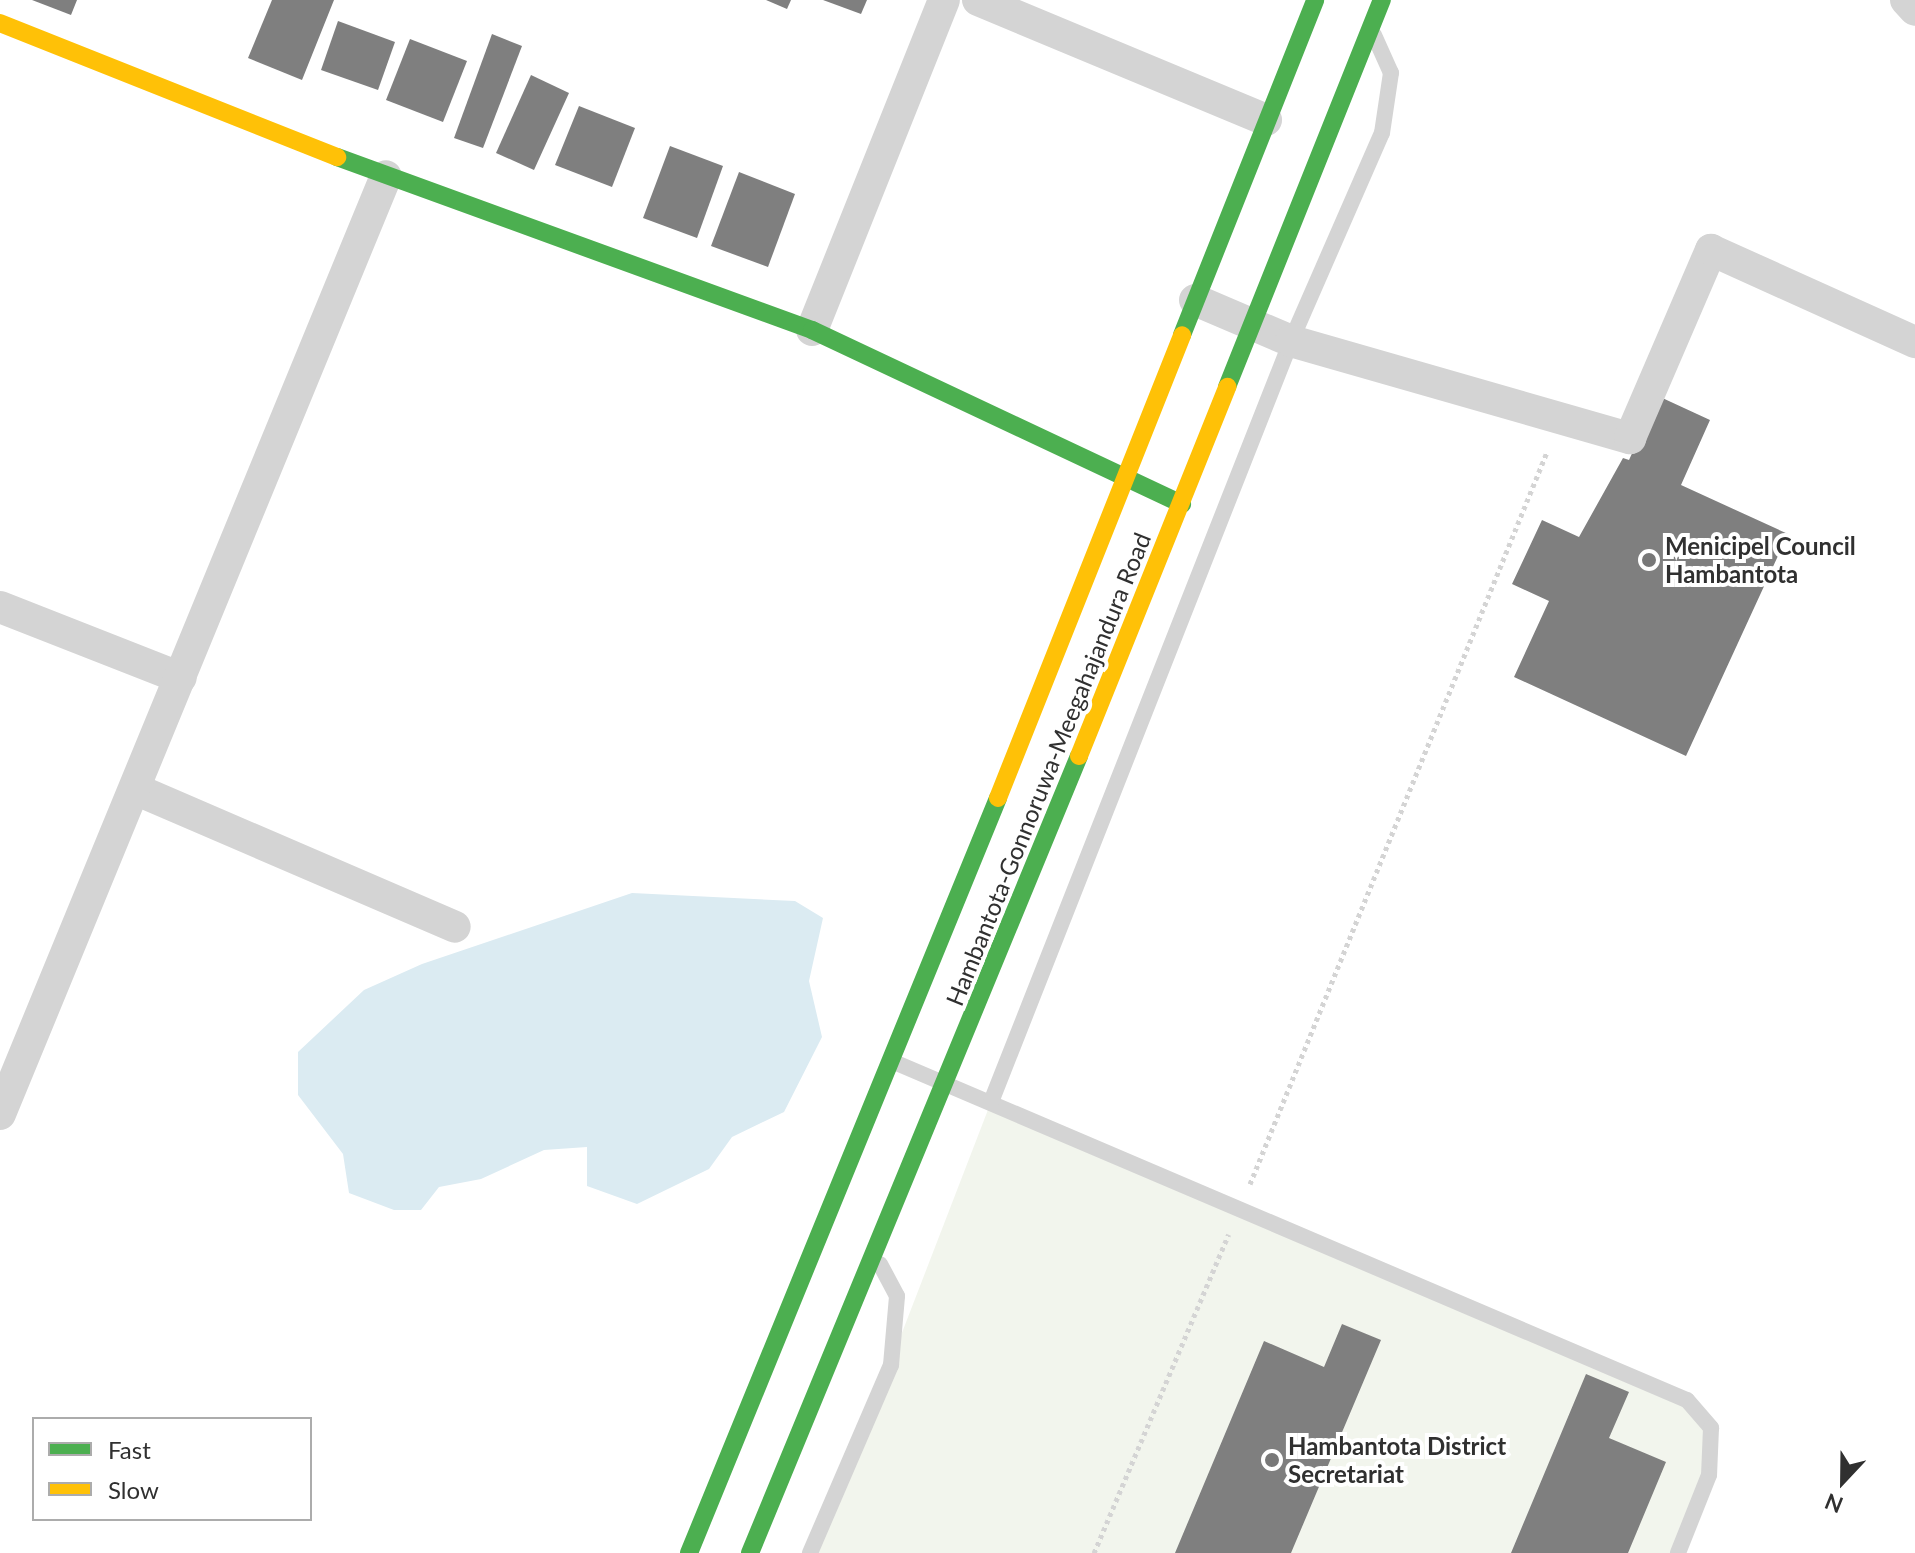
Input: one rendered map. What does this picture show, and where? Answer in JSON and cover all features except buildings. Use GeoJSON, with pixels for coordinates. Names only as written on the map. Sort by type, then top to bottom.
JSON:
{"type":"FeatureCollection","features":[{"type":"Feature","properties":{"kind":"main road","name":"Hambantota-Gonnoruwa-Meegahajandura Road"},"geometry":{"type":"LineString","coordinates":[[689,1553],[893,1062],[1315,0]]}},
{"type":"Feature","properties":{"kind":"main road","name":"Hambantota-Gonnoruwa-Meegahajandura Road"},"geometry":{"type":"LineString","coordinates":[[750,1553],[877,1259],[945,1083],[1182,504],[1382,0]]}},
{"type":"Feature","properties":{"kind":"main road"},"geometry":{"type":"LineString","coordinates":[[0,23],[386,176],[812,330],[1126,481],[1182,504]]}},
{"type":"Feature","properties":{"kind":"street"},"geometry":{"type":"LineString","coordinates":[[812,330],[944,0]]}},
{"type":"Feature","properties":{"kind":"street"},"geometry":{"type":"LineString","coordinates":[[978,0],[1266,120]]}},
{"type":"Feature","properties":{"kind":"street"},"geometry":{"type":"LineString","coordinates":[[1906,0],[1915,10]]}},
{"type":"Feature","properties":{"kind":"street"},"geometry":{"type":"LineString","coordinates":[[0,1114],[386,176]]}},
{"type":"Feature","properties":{"kind":"street"},"geometry":{"type":"LineString","coordinates":[[1195,300],[1291,341],[1630,438],[1711,250],[1915,342]]}},
{"type":"Feature","properties":{"kind":"street"},"geometry":{"type":"LineString","coordinates":[[0,607],[181,678]]}},
{"type":"Feature","properties":{"kind":"street"},"geometry":{"type":"LineString","coordinates":[[135,789],[455,927]]}},
{"type":"Feature","properties":{"kind":"lane"},"geometry":{"type":"LineString","coordinates":[[991,1102],[1291,341],[1382,133],[1391,73],[1371,28]]}},
{"type":"Feature","properties":{"kind":"lane"},"geometry":{"type":"LineString","coordinates":[[893,1062],[1687,1400],[1711,1428],[1709,1475],[1678,1553]]}},
{"type":"Feature","properties":{"kind":"lane"},"geometry":{"type":"LineString","coordinates":[[810,1553],[891,1365],[897,1296],[877,1259]]}},
{"type":"Feature","properties":{"kind":"path"},"geometry":{"type":"LineString","coordinates":[[1094,1553],[1240,1209],[1560,419]]}},
{"type":"Feature","properties":{"kind":"shaded area"},"geometry":{"type":"Polygon","coordinates":[[[632,893],[795,901],[823,918],[809,981],[822,1037],[784,1112],[732,1137],[709,1169],[637,1204],[587,1186],[587,1147],[544,1150],[481,1179],[439,1187],[421,1210],[394,1210],[349,1193],[343,1154],[298,1095],[298,1052],[364,990],[422,964],[632,893]]]}},
{"type":"Feature","properties":{"kind":"shaded area"},"geometry":{"type":"Polygon","coordinates":[[[991,1102],[1687,1400],[1711,1428],[1709,1475],[1678,1553],[817,1553],[991,1102]]]}},
{"type":"Feature","properties":{"kind":"traffic: fast"},"geometry":{"type":"LineString","coordinates":[[1182,335],[1315,0]]}},
{"type":"Feature","properties":{"kind":"traffic: fast"},"geometry":{"type":"LineString","coordinates":[[1227,387],[1382,0]]}},
{"type":"Feature","properties":{"kind":"traffic: fast"},"geometry":{"type":"LineString","coordinates":[[337,157],[812,330],[1182,504]]}},
{"type":"Feature","properties":{"kind":"traffic: fast"},"geometry":{"type":"LineString","coordinates":[[750,1553],[1079,756]]}},
{"type":"Feature","properties":{"kind":"traffic: fast"},"geometry":{"type":"LineString","coordinates":[[689,1553],[998,798]]}},
{"type":"Feature","properties":{"kind":"traffic: slow"},"geometry":{"type":"LineString","coordinates":[[0,23],[337,157]]}},
{"type":"Feature","properties":{"kind":"traffic: slow"},"geometry":{"type":"LineString","coordinates":[[998,798],[1182,335]]}},
{"type":"Feature","properties":{"kind":"traffic: slow"},"geometry":{"type":"LineString","coordinates":[[1079,756],[1227,387]]}},
{"type":"Feature","properties":{"kind":"place","name":"Menicipel Council Hambantota"},"geometry":{"type":"Point","coordinates":[1649,560]}},
{"type":"Feature","properties":{"kind":"place","name":"Hambantota District Secretariat"},"geometry":{"type":"Point","coordinates":[1272,1460]}}]}
